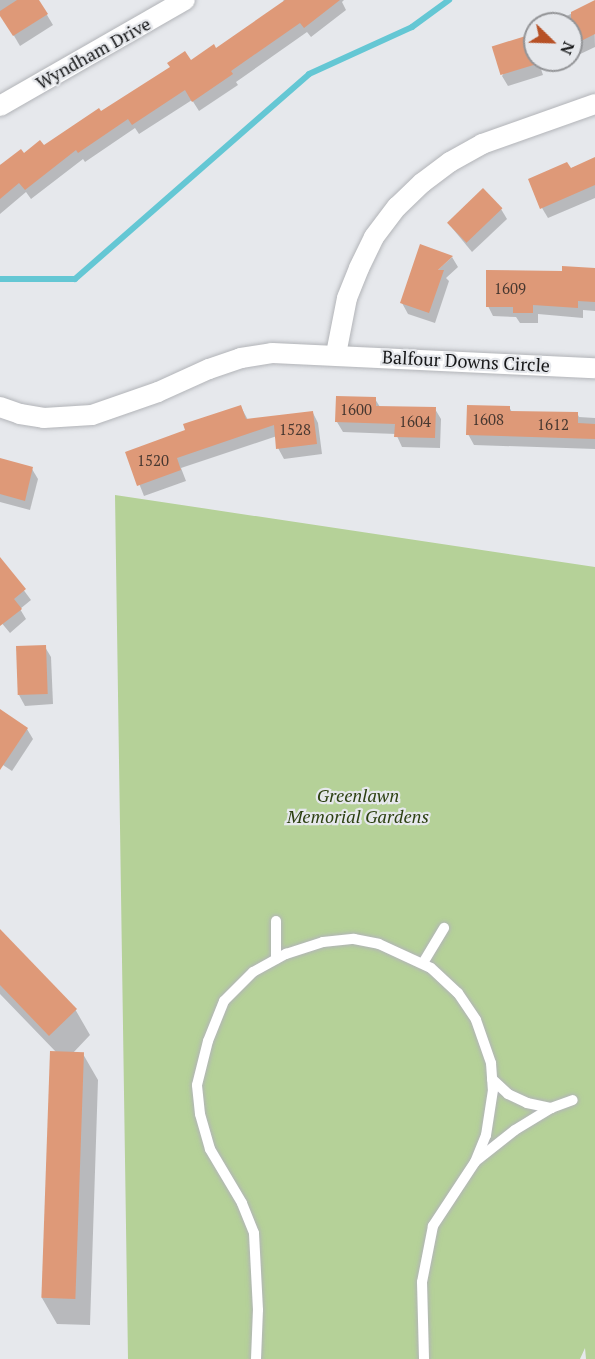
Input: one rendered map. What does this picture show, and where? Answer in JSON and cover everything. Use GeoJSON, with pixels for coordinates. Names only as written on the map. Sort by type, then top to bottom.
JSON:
{"type":"FeatureCollection","features":[{"type":"Feature","properties":{"kind":"street","name":"Wyndham Drive"},"geometry":{"type":"LineString","coordinates":[[0,105],[185,0]]}},
{"type":"Feature","properties":{"kind":"street"},"geometry":{"type":"LineString","coordinates":[[336,354],[347,298],[359,268],[374,237],[397,207],[422,183],[450,162],[482,144],[595,104]]}},
{"type":"Feature","properties":{"kind":"street","name":"Balfour Downs Circle"},"geometry":{"type":"LineString","coordinates":[[0,407],[20,414],[44,418],[92,415],[121,407],[241,358],[272,353],[336,354],[595,368]]}},
{"type":"Feature","properties":{"kind":"lane"},"geometry":{"type":"LineString","coordinates":[[276,921],[276,959]]}},
{"type":"Feature","properties":{"kind":"lane"},"geometry":{"type":"LineString","coordinates":[[423,963],[444,928]]}},
{"type":"Feature","properties":{"kind":"lane"},"geometry":{"type":"LineString","coordinates":[[256,1359],[258,1310],[254,1233],[242,1203],[210,1149],[200,1114],[197,1085],[208,1041],[224,1001],[253,972],[276,959],[323,942],[354,939],[379,944],[431,968],[458,993],[476,1020],[491,1063],[492,1079],[486,1135],[475,1162],[433,1226],[422,1282],[424,1359]]}},
{"type":"Feature","properties":{"kind":"lane"},"geometry":{"type":"LineString","coordinates":[[492,1079],[508,1094],[527,1103],[551,1108]]}},
{"type":"Feature","properties":{"kind":"lane"},"geometry":{"type":"LineString","coordinates":[[475,1162],[515,1130],[551,1108],[573,1100]]}},
{"type":"Feature","properties":{"kind":"green space","name":"Greenlawn Memorial Gardens"},"geometry":{"type":"Polygon","coordinates":[[[115,495],[595,567],[595,1359],[586,1359],[585,1348],[580,1359],[128,1359],[115,495]]]}},
{"type":"Feature","properties":{"kind":"building"},"geometry":{"type":"Polygon","coordinates":[[[17,0],[39,0],[48,14],[13,36],[0,16],[0,11],[17,0]]]}},
{"type":"Feature","properties":{"kind":"building"},"geometry":{"type":"Polygon","coordinates":[[[285,0],[340,0],[304,28],[300,23],[231,71],[233,74],[192,102],[185,90],[132,125],[128,119],[78,153],[76,150],[25,190],[19,183],[0,199],[0,165],[21,149],[24,153],[40,140],[44,145],[99,108],[101,111],[170,67],[167,63],[185,51],[191,60],[214,44],[216,48],[285,0]]]}},
{"type":"Feature","properties":{"kind":"building"},"geometry":{"type":"Polygon","coordinates":[[[595,0],[595,34],[583,40],[583,12],[571,12],[595,0]]]}},
{"type":"Feature","properties":{"kind":"building"},"geometry":{"type":"Polygon","coordinates":[[[523,37],[523,68],[500,75],[492,46],[523,37]]]}},
{"type":"Feature","properties":{"kind":"building"},"geometry":{"type":"Polygon","coordinates":[[[595,157],[595,185],[540,209],[528,179],[567,162],[571,168],[595,157]]]}},
{"type":"Feature","properties":{"kind":"building"},"geometry":{"type":"Polygon","coordinates":[[[483,188],[502,208],[466,243],[447,223],[483,188]]]}},
{"type":"Feature","properties":{"kind":"building"},"geometry":{"type":"Polygon","coordinates":[[[420,244],[453,256],[438,270],[444,270],[429,313],[400,303],[420,244]]]}},
{"type":"Feature","properties":{"kind":"building"},"geometry":{"type":"Polygon","coordinates":[[[562,266],[595,268],[595,302],[578,301],[578,308],[533,305],[533,313],[513,313],[513,307],[486,307],[486,270],[562,271],[562,266]]]}},
{"type":"Feature","properties":{"kind":"building"},"geometry":{"type":"Polygon","coordinates":[[[336,396],[376,397],[376,406],[436,407],[435,438],[394,437],[395,424],[335,422],[336,396]]]}},
{"type":"Feature","properties":{"kind":"building"},"geometry":{"type":"Polygon","coordinates":[[[241,405],[246,419],[313,411],[317,444],[276,449],[274,425],[177,458],[181,470],[137,486],[125,452],[185,430],[183,424],[241,405]]]}},
{"type":"Feature","properties":{"kind":"building"},"geometry":{"type":"Polygon","coordinates":[[[467,405],[510,406],[510,411],[578,412],[578,423],[595,424],[595,439],[466,435],[467,405]]]}},
{"type":"Feature","properties":{"kind":"building"},"geometry":{"type":"Polygon","coordinates":[[[0,458],[33,467],[25,501],[0,494],[0,458]]]}},
{"type":"Feature","properties":{"kind":"building"},"geometry":{"type":"Polygon","coordinates":[[[0,557],[26,589],[14,599],[22,609],[0,626],[0,557]]]}},
{"type":"Feature","properties":{"kind":"building"},"geometry":{"type":"Polygon","coordinates":[[[46,645],[48,694],[18,695],[16,646],[46,645]]]}},
{"type":"Feature","properties":{"kind":"building"},"geometry":{"type":"Polygon","coordinates":[[[0,709],[28,728],[0,770],[0,709]]]}},
{"type":"Feature","properties":{"kind":"building"},"geometry":{"type":"Polygon","coordinates":[[[0,929],[77,1009],[49,1036],[0,985],[0,929]]]}},
{"type":"Feature","properties":{"kind":"building"},"geometry":{"type":"Polygon","coordinates":[[[50,1051],[84,1052],[75,1299],[41,1298],[50,1051]]]}},
{"type":"Feature","properties":{"kind":"waterway"},"geometry":{"type":"LineString","coordinates":[[0,279],[75,279],[309,74],[412,27],[449,0]]}}]}
